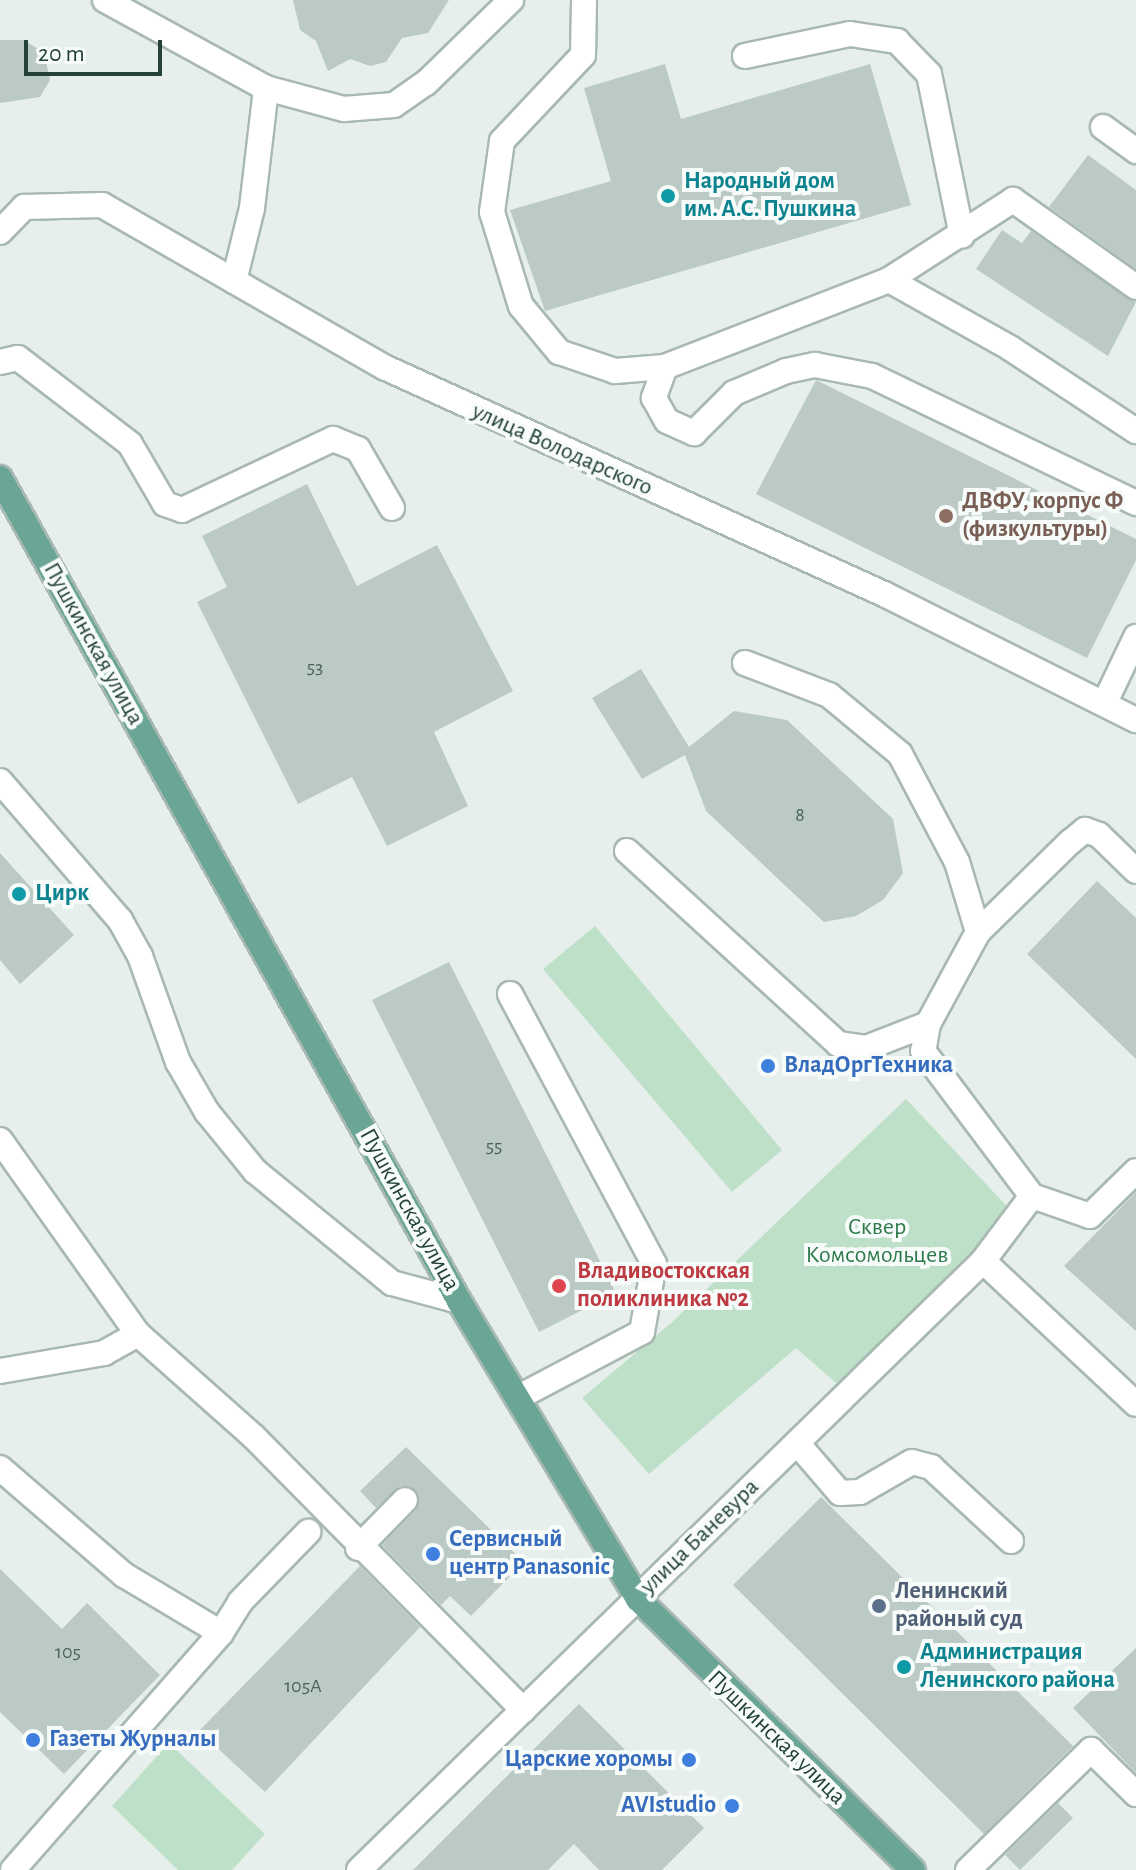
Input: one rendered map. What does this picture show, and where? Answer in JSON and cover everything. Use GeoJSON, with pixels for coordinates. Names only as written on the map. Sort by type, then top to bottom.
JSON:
{"type":"FeatureCollection","features":[{"type":"Feature","properties":{"kind":"main road","name":"Пушкинская улица"},"geometry":{"type":"LineString","coordinates":[[0,478],[459,1301],[638,1599],[913,1870]]}},
{"type":"Feature","properties":{"kind":"street"},"geometry":{"type":"LineString","coordinates":[[105,0],[266,88],[344,109],[394,105],[426,83],[511,0]]}},
{"type":"Feature","properties":{"kind":"street"},"geometry":{"type":"LineString","coordinates":[[584,0],[583,55],[502,141],[492,212],[521,306],[559,352],[615,371],[665,367],[889,280],[962,236],[1013,200],[1136,287]]}},
{"type":"Feature","properties":{"kind":"street"},"geometry":{"type":"LineString","coordinates":[[745,56],[850,34],[897,41],[929,74],[962,236]]}},
{"type":"Feature","properties":{"kind":"street"},"geometry":{"type":"LineString","coordinates":[[234,281],[252,208],[266,88]]}},
{"type":"Feature","properties":{"kind":"street"},"geometry":{"type":"LineString","coordinates":[[1103,127],[1136,151]]}},
{"type":"Feature","properties":{"kind":"street","name":"улица Володарского"},"geometry":{"type":"LineString","coordinates":[[0,232],[24,207],[102,205],[234,281],[482,415],[1106,700],[1136,720]]}},
{"type":"Feature","properties":{"kind":"street"},"geometry":{"type":"LineString","coordinates":[[889,280],[1010,348],[1136,431]]}},
{"type":"Feature","properties":{"kind":"street"},"geometry":{"type":"LineString","coordinates":[[0,362],[18,358],[130,444],[165,504],[182,510],[333,439],[358,449],[392,508]]}},
{"type":"Feature","properties":{"kind":"street"},"geometry":{"type":"LineString","coordinates":[[665,367],[654,398],[667,421],[694,433],[734,393],[815,365],[872,376],[1136,503]]}},
{"type":"Feature","properties":{"kind":"street"},"geometry":{"type":"LineString","coordinates":[[1106,700],[1136,637]]}},
{"type":"Feature","properties":{"kind":"street"},"geometry":{"type":"LineString","coordinates":[[745,663],[829,695],[900,754],[957,862],[978,932]]}},
{"type":"Feature","properties":{"kind":"street"},"geometry":{"type":"LineString","coordinates":[[0,781],[120,920],[140,956],[178,1062],[207,1112],[255,1171],[392,1283],[459,1301]]}},
{"type":"Feature","properties":{"kind":"street"},"geometry":{"type":"LineString","coordinates":[[1136,871],[1099,835],[1085,830],[978,932],[928,1024],[923,1051],[1032,1196],[1090,1216],[1136,1171]]}},
{"type":"Feature","properties":{"kind":"street"},"geometry":{"type":"LineString","coordinates":[[627,851],[838,1044],[866,1048],[928,1024]]}},
{"type":"Feature","properties":{"kind":"street"},"geometry":{"type":"LineString","coordinates":[[510,994],[654,1264],[642,1332],[517,1398]]}},
{"type":"Feature","properties":{"kind":"street"},"geometry":{"type":"LineString","coordinates":[[0,1140],[138,1334],[253,1436],[358,1548],[523,1710]]}},
{"type":"Feature","properties":{"kind":"street","name":"улица Баневура"},"geometry":{"type":"LineString","coordinates":[[359,1870],[983,1261],[1032,1196]]}},
{"type":"Feature","properties":{"kind":"street"},"geometry":{"type":"LineString","coordinates":[[983,1261],[1136,1404]]}},
{"type":"Feature","properties":{"kind":"street"},"geometry":{"type":"LineString","coordinates":[[0,1371],[104,1353],[138,1334]]}},
{"type":"Feature","properties":{"kind":"street"},"geometry":{"type":"LineString","coordinates":[[797,1443],[840,1493],[860,1492],[912,1462],[931,1467],[1011,1541]]}},
{"type":"Feature","properties":{"kind":"street"},"geometry":{"type":"LineString","coordinates":[[0,1468],[124,1575],[221,1633]]}},
{"type":"Feature","properties":{"kind":"street"},"geometry":{"type":"LineString","coordinates":[[358,1548],[405,1500]]}},
{"type":"Feature","properties":{"kind":"street"},"geometry":{"type":"LineString","coordinates":[[13,1870],[221,1633],[240,1602],[308,1532]]}},
{"type":"Feature","properties":{"kind":"street"},"geometry":{"type":"LineString","coordinates":[[968,1870],[1091,1750],[1136,1794]]}},
{"type":"Feature","properties":{"kind":"green space"},"geometry":{"type":"Polygon","coordinates":[[[595,926],[782,1150],[732,1192],[543,969],[595,926]]]}},
{"type":"Feature","properties":{"kind":"green space","name":"Сквер Комсомольцев"},"geometry":{"type":"Polygon","coordinates":[[[906,1099],[1019,1219],[843,1389],[796,1348],[649,1474],[582,1398],[670,1324],[906,1099]]]}},
{"type":"Feature","properties":{"kind":"green space"},"geometry":{"type":"Polygon","coordinates":[[[169,1743],[265,1834],[232,1870],[178,1870],[112,1806],[169,1743]]]}},
{"type":"Feature","properties":{"kind":"building"},"geometry":{"type":"Polygon","coordinates":[[[293,0],[449,0],[428,33],[402,38],[386,62],[370,66],[350,59],[328,71],[316,41],[300,30],[293,0]]]}},
{"type":"Feature","properties":{"kind":"building"},"geometry":{"type":"Polygon","coordinates":[[[0,40],[23,40],[44,52],[50,80],[40,97],[0,103],[0,40]]]}},
{"type":"Feature","properties":{"kind":"building"},"geometry":{"type":"Polygon","coordinates":[[[665,64],[681,119],[870,64],[911,205],[545,311],[510,210],[611,181],[584,88],[665,64]]]}},
{"type":"Feature","properties":{"kind":"building"},"geometry":{"type":"Polygon","coordinates":[[[1088,155],[1136,190],[1136,269],[1049,207],[1088,155]]]}},
{"type":"Feature","properties":{"kind":"building"},"geometry":{"type":"Polygon","coordinates":[[[1002,230],[1022,243],[1031,231],[1136,302],[1108,356],[976,269],[1002,230]]]}},
{"type":"Feature","properties":{"kind":"building","name":"ДВФУ, корпус Ф (физкультуры)"},"geometry":{"type":"Polygon","coordinates":[[[816,380],[1136,539],[1136,560],[1087,658],[756,494],[816,380]]]}},
{"type":"Feature","properties":{"kind":"building"},"geometry":{"type":"Polygon","coordinates":[[[307,484],[357,586],[437,545],[513,691],[434,732],[468,806],[387,846],[352,777],[298,804],[197,602],[227,587],[202,536],[307,484]]]}},
{"type":"Feature","properties":{"kind":"building"},"geometry":{"type":"Polygon","coordinates":[[[641,669],[689,747],[734,711],[787,720],[893,819],[903,873],[883,900],[856,916],[824,922],[706,811],[685,755],[642,779],[592,698],[641,669]]]}},
{"type":"Feature","properties":{"kind":"building","name":"Цирк"},"geometry":{"type":"Polygon","coordinates":[[[0,853],[74,935],[20,984],[0,960],[0,853]]]}},
{"type":"Feature","properties":{"kind":"building"},"geometry":{"type":"Polygon","coordinates":[[[1097,881],[1136,918],[1136,1059],[1027,954],[1097,881]]]}},
{"type":"Feature","properties":{"kind":"building"},"geometry":{"type":"Polygon","coordinates":[[[449,962],[616,1293],[539,1332],[372,1000],[449,962]]]}},
{"type":"Feature","properties":{"kind":"building"},"geometry":{"type":"Polygon","coordinates":[[[1136,1192],[1136,1331],[1064,1266],[1136,1192]]]}},
{"type":"Feature","properties":{"kind":"building"},"geometry":{"type":"Polygon","coordinates":[[[406,1447],[524,1562],[471,1616],[450,1596],[441,1605],[382,1545],[416,1510],[416,1490],[400,1486],[376,1508],[360,1491],[406,1447]]]}},
{"type":"Feature","properties":{"kind":"building","name":"Администрация Ленинского района"},"geometry":{"type":"Polygon","coordinates":[[[821,1497],[1073,1746],[984,1834],[733,1585],[821,1497]]]}},
{"type":"Feature","properties":{"kind":"building"},"geometry":{"type":"Polygon","coordinates":[[[360,1566],[420,1627],[265,1792],[199,1731],[360,1566]]]}},
{"type":"Feature","properties":{"kind":"building"},"geometry":{"type":"Polygon","coordinates":[[[0,1569],[62,1629],[87,1603],[160,1675],[64,1774],[0,1712],[0,1569]]]}},
{"type":"Feature","properties":{"kind":"building"},"geometry":{"type":"Polygon","coordinates":[[[1136,1648],[1136,1773],[1073,1708],[1136,1648]]]}},
{"type":"Feature","properties":{"kind":"building"},"geometry":{"type":"Polygon","coordinates":[[[579,1704],[704,1828],[662,1870],[599,1870],[574,1844],[548,1870],[413,1870],[579,1704]]]}},
{"type":"Feature","properties":{"kind":"building"},"geometry":{"type":"Polygon","coordinates":[[[1058,1803],[1073,1818],[1020,1870],[1005,1855],[1058,1803]]]}},
{"type":"Feature","properties":{"kind":"place","name":"Народный дом им. А.С. Пушкина"},"geometry":{"type":"Point","coordinates":[668,196]}},
{"type":"Feature","properties":{"kind":"place","name":"ДВФУ, корпус Ф (физкультуры)"},"geometry":{"type":"Point","coordinates":[946,516]}},
{"type":"Feature","properties":{"kind":"place","name":"Цирк"},"geometry":{"type":"Point","coordinates":[19,894]}},
{"type":"Feature","properties":{"kind":"place","name":"ВладОргТехника"},"geometry":{"type":"Point","coordinates":[768,1066]}},
{"type":"Feature","properties":{"kind":"place","name":"Владивостокская поликлиника №2"},"geometry":{"type":"Point","coordinates":[559,1286]}},
{"type":"Feature","properties":{"kind":"place","name":"Сервисный центр Panasonic"},"geometry":{"type":"Point","coordinates":[433,1554]}},
{"type":"Feature","properties":{"kind":"place","name":"Ленинский районый суд"},"geometry":{"type":"Point","coordinates":[879,1606]}},
{"type":"Feature","properties":{"kind":"place","name":"Администрация Ленинского района"},"geometry":{"type":"Point","coordinates":[904,1667]}},
{"type":"Feature","properties":{"kind":"place","name":"Газеты Журналы"},"geometry":{"type":"Point","coordinates":[33,1740]}},
{"type":"Feature","properties":{"kind":"place","name":"Царские хоромы"},"geometry":{"type":"Point","coordinates":[689,1760]}},
{"type":"Feature","properties":{"kind":"place","name":"AVIstudio"},"geometry":{"type":"Point","coordinates":[732,1806]}}]}
